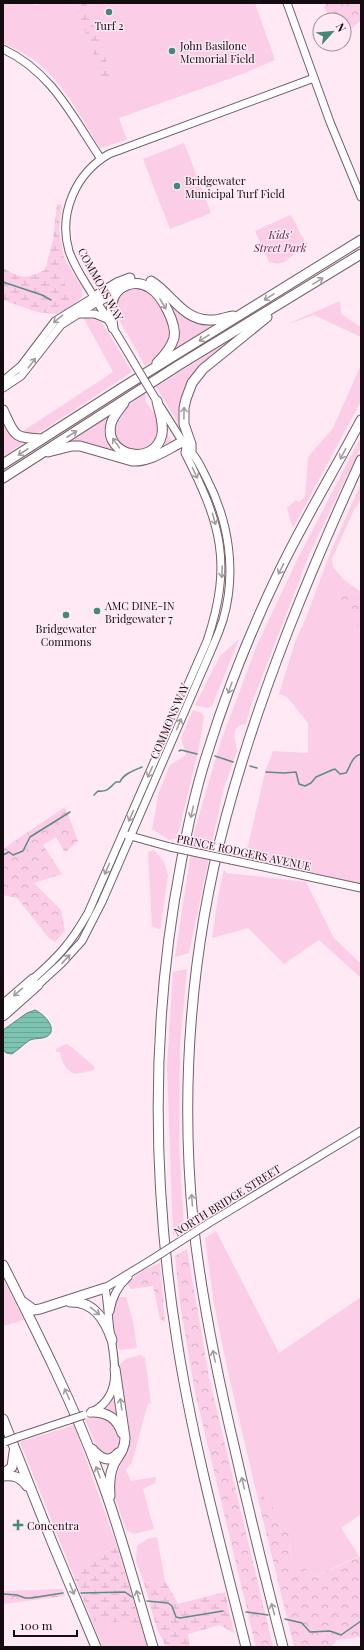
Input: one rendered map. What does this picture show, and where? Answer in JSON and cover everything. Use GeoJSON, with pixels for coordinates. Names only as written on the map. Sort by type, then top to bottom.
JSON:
{"type":"FeatureCollection","features":[{"type":"Feature","properties":{"kind":"highway"},"geometry":{"type":"LineString","coordinates":[[3,464],[241,315],[356,246],[361,240]]}},
{"type":"Feature","properties":{"kind":"highway"},"geometry":{"type":"LineString","coordinates":[[3,478],[129,397],[361,254]]}},
{"type":"Feature","properties":{"kind":"highway"},"geometry":{"type":"LineString","coordinates":[[95,299],[122,280],[140,278],[156,284],[182,309],[194,318],[210,320],[241,315]]}},
{"type":"Feature","properties":{"kind":"highway"},"geometry":{"type":"LineString","coordinates":[[95,299],[133,284],[141,284],[150,287],[160,298],[172,321],[174,332],[171,346],[149,372]]}},
{"type":"Feature","properties":{"kind":"highway"},"geometry":{"type":"LineString","coordinates":[[110,324],[111,308],[118,290]]}},
{"type":"Feature","properties":{"kind":"highway"},"geometry":{"type":"LineString","coordinates":[[39,455],[72,446],[80,446],[132,461],[139,461],[186,447],[191,444],[184,424],[184,408],[188,393],[195,378],[212,362],[296,294]]}},
{"type":"Feature","properties":{"kind":"highway"},"geometry":{"type":"LineString","coordinates":[[129,397],[114,416],[110,428],[116,445],[122,451],[133,455],[148,452],[156,446],[160,439],[162,425],[156,399]]}},
{"type":"Feature","properties":{"kind":"highway"},"geometry":{"type":"LineString","coordinates":[[3,410],[16,435],[24,438],[42,439]]}},
{"type":"Feature","properties":{"kind":"highway"},"geometry":{"type":"LineString","coordinates":[[246,1647],[193,1428],[181,1368],[172,1306],[163,1229],[159,1148],[159,1062],[162,997],[172,909],[192,809],[211,741],[251,632],[276,579],[361,420]]}},
{"type":"Feature","properties":{"kind":"highway"},"geometry":{"type":"LineString","coordinates":[[283,1647],[260,1561],[224,1402],[200,1275],[193,1219],[189,1143],[191,1041],[194,998],[202,934],[225,820],[259,710],[330,529],[361,460]]}},
{"type":"Feature","properties":{"kind":"highway"},"geometry":{"type":"LineString","coordinates":[[3,1005],[35,982]]}},
{"type":"Feature","properties":{"kind":"highway"},"geometry":{"type":"LineString","coordinates":[[3,1016],[35,982]]}},
{"type":"Feature","properties":{"kind":"highway"},"geometry":{"type":"LineString","coordinates":[[3,1265],[58,1374],[87,1443],[116,1523],[153,1647]]}},
{"type":"Feature","properties":{"kind":"highway"},"geometry":{"type":"LineString","coordinates":[[21,1301],[34,1310],[46,1308],[105,1288]]}},
{"type":"Feature","properties":{"kind":"highway"},"geometry":{"type":"LineString","coordinates":[[63,1302],[82,1303],[96,1310],[106,1323],[112,1340]]}},
{"type":"Feature","properties":{"kind":"highway"},"geometry":{"type":"LineString","coordinates":[[37,1332],[39,1315],[46,1308]]}},
{"type":"Feature","properties":{"kind":"highway"},"geometry":{"type":"LineString","coordinates":[[115,1369],[125,1438],[124,1447],[113,1468],[109,1482],[110,1495],[116,1523]]}},
{"type":"Feature","properties":{"kind":"highway"},"geometry":{"type":"LineString","coordinates":[[87,1443],[97,1455],[109,1460],[119,1452],[122,1444],[121,1429],[114,1420],[105,1413],[88,1414]]}},
{"type":"Feature","properties":{"kind":"highway"},"geometry":{"type":"LineString","coordinates":[[3,1419],[30,1489],[96,1647]]}},
{"type":"Feature","properties":{"kind":"highway"},"geometry":{"type":"LineString","coordinates":[[3,1475],[12,1467],[14,1449]]}},
{"type":"Feature","properties":{"kind":"highway"},"geometry":{"type":"LineString","coordinates":[[3,1475],[18,1477],[30,1489]]}},
{"type":"Feature","properties":{"kind":"street"},"geometry":{"type":"LineString","coordinates":[[287,3],[314,78],[361,197]]}},
{"type":"Feature","properties":{"kind":"street"},"geometry":{"type":"LineString","coordinates":[[3,49],[28,64],[54,88],[101,159]]}},
{"type":"Feature","properties":{"kind":"street","name":"COMMONS WAY"},"geometry":{"type":"LineString","coordinates":[[35,982],[62,963],[82,941],[102,902],[223,620],[227,600],[230,567],[226,530],[213,492],[110,324],[72,258],[67,243],[66,227],[68,207],[73,192],[84,175],[101,159],[119,150],[314,78]]}},
{"type":"Feature","properties":{"kind":"street"},"geometry":{"type":"LineString","coordinates":[[3,388],[21,376],[61,325],[79,314],[95,299]]}},
{"type":"Feature","properties":{"kind":"street"},"geometry":{"type":"LineString","coordinates":[[3,381],[20,366],[55,321],[95,299]]}},
{"type":"Feature","properties":{"kind":"street"},"geometry":{"type":"LineString","coordinates":[[79,314],[96,314],[110,324]]}},
{"type":"Feature","properties":{"kind":"street","name":"COMMONS WAY"},"geometry":{"type":"LineString","coordinates":[[35,982],[61,954],[88,913],[207,641],[219,601],[222,566],[218,533],[207,498],[185,453],[186,447]]}},
{"type":"Feature","properties":{"kind":"street","name":"PRINCE RODGERS AVENUE"},"geometry":{"type":"LineString","coordinates":[[123,834],[170,847],[361,888]]}},
{"type":"Feature","properties":{"kind":"street","name":"NORTH BRIDGE STREET"},"geometry":{"type":"LineString","coordinates":[[105,1288],[361,1131]]}},
{"type":"Feature","properties":{"kind":"street"},"geometry":{"type":"LineString","coordinates":[[109,1321],[111,1306],[116,1293],[123,1282],[135,1270]]}},
{"type":"Feature","properties":{"kind":"street"},"geometry":{"type":"LineString","coordinates":[[4,1442],[88,1414],[100,1407],[109,1397],[115,1382],[115,1369],[105,1288]]}},
{"type":"Feature","properties":{"kind":"green space"},"geometry":{"type":"Polygon","coordinates":[[[3,3],[29,3],[35,5],[44,3],[75,3],[103,80],[112,76],[86,3],[255,3],[275,60],[237,76],[119,118],[127,140],[100,148],[57,81],[30,57],[3,43],[3,3]]]}},
{"type":"Feature","properties":{"kind":"green space"},"geometry":{"type":"Polygon","coordinates":[[[75,3],[86,3],[112,76],[103,81],[75,3]]]}},
{"type":"Feature","properties":{"kind":"green space"},"geometry":{"type":"Polygon","coordinates":[[[327,3],[361,3],[361,20],[352,28],[352,12],[327,12],[324,7],[327,3]]]}},
{"type":"Feature","properties":{"kind":"green space","name":"Bridgewater Municipal Turf Field"},"geometry":{"type":"Polygon","coordinates":[[[184,143],[211,213],[170,229],[143,159],[184,143]]]}},
{"type":"Feature","properties":{"kind":"green space"},"geometry":{"type":"Polygon","coordinates":[[[57,204],[62,205],[59,230],[64,258],[55,270],[63,278],[72,306],[57,314],[37,312],[3,300],[3,268],[20,276],[33,275],[45,270],[53,240],[57,204]]]}},
{"type":"Feature","properties":{"kind":"green space","name":"Kids' Street Park"},"geometry":{"type":"Polygon","coordinates":[[[290,215],[308,244],[284,262],[278,264],[269,262],[255,231],[290,215]]]}},
{"type":"Feature","properties":{"kind":"green space"},"geometry":{"type":"Polygon","coordinates":[[[64,258],[82,288],[82,297],[72,306],[63,278],[55,270],[64,258]]]}},
{"type":"Feature","properties":{"kind":"green space"},"geometry":{"type":"Polygon","coordinates":[[[137,286],[153,293],[171,322],[172,332],[162,355],[145,366],[117,316],[115,317],[116,303],[120,293],[137,286]]]}},
{"type":"Feature","properties":{"kind":"green space"},"geometry":{"type":"Polygon","coordinates":[[[156,287],[183,314],[215,324],[169,353],[176,340],[156,287]]]}},
{"type":"Feature","properties":{"kind":"green space"},"geometry":{"type":"Polygon","coordinates":[[[340,301],[341,314],[361,327],[361,337],[314,315],[285,325],[340,301]]]}},
{"type":"Feature","properties":{"kind":"green space"},"geometry":{"type":"Polygon","coordinates":[[[83,317],[94,317],[103,324],[132,372],[37,434],[28,436],[20,433],[113,372],[83,317]]]}},
{"type":"Feature","properties":{"kind":"green space"},"geometry":{"type":"Polygon","coordinates":[[[244,332],[195,375],[182,429],[156,387],[244,332]]]}},
{"type":"Feature","properties":{"kind":"green space"},"geometry":{"type":"Polygon","coordinates":[[[361,365],[361,401],[293,528],[287,508],[296,500],[299,502],[305,497],[308,457],[333,428],[361,365]]]}},
{"type":"Feature","properties":{"kind":"green space"},"geometry":{"type":"Polygon","coordinates":[[[145,393],[145,401],[154,413],[158,427],[155,439],[150,448],[140,452],[119,446],[113,432],[120,412],[145,393]]]}},
{"type":"Feature","properties":{"kind":"green space"},"geometry":{"type":"Polygon","coordinates":[[[112,414],[108,427],[110,441],[115,449],[123,455],[133,457],[143,456],[153,451],[160,443],[165,431],[173,443],[150,456],[136,459],[88,445],[68,443],[112,414]]]}},
{"type":"Feature","properties":{"kind":"green space"},"geometry":{"type":"Polygon","coordinates":[[[3,416],[24,442],[3,457],[3,416]]]}},
{"type":"Feature","properties":{"kind":"green space"},"geometry":{"type":"Polygon","coordinates":[[[361,437],[361,447],[309,555],[250,708],[246,724],[240,725],[236,729],[234,735],[237,751],[224,787],[189,953],[175,957],[194,832],[221,741],[257,645],[298,558],[361,437]]]}},
{"type":"Feature","properties":{"kind":"green space"},"geometry":{"type":"Polygon","coordinates":[[[361,483],[361,499],[353,512],[332,559],[333,567],[343,579],[361,592],[361,594],[351,592],[339,582],[338,603],[349,598],[361,636],[361,885],[245,858],[266,769],[273,751],[308,753],[308,723],[287,697],[279,694],[295,642],[306,618],[331,551],[361,483]]]}},
{"type":"Feature","properties":{"kind":"green space"},"geometry":{"type":"Polygon","coordinates":[[[339,581],[351,592],[361,594],[361,636],[349,599],[338,604],[339,581]]]}},
{"type":"Feature","properties":{"kind":"green space"},"geometry":{"type":"Polygon","coordinates":[[[239,639],[212,706],[207,708],[195,705],[220,656],[239,639]]]}},
{"type":"Feature","properties":{"kind":"green space"},"geometry":{"type":"Polygon","coordinates":[[[193,710],[202,713],[204,717],[198,752],[177,838],[169,840],[152,829],[159,792],[170,765],[186,755],[181,738],[193,710]]]}},
{"type":"Feature","properties":{"kind":"green space"},"geometry":{"type":"Polygon","coordinates":[[[65,807],[78,841],[65,853],[56,837],[43,845],[62,874],[34,883],[61,910],[65,931],[55,942],[49,938],[17,898],[3,895],[3,849],[65,807]]]}},
{"type":"Feature","properties":{"kind":"green space"},"geometry":{"type":"Polygon","coordinates":[[[154,850],[164,862],[168,875],[160,931],[160,929],[152,927],[148,852],[154,850]]]}},
{"type":"Feature","properties":{"kind":"green space"},"geometry":{"type":"Polygon","coordinates":[[[224,870],[227,873],[306,882],[334,938],[361,964],[361,978],[319,940],[284,964],[248,928],[212,938],[218,897],[224,870]]]}},
{"type":"Feature","properties":{"kind":"green space"},"geometry":{"type":"Polygon","coordinates":[[[187,969],[180,1046],[179,1144],[184,1228],[173,1235],[167,1066],[173,972],[187,969]]]}},
{"type":"Feature","properties":{"kind":"green space"},"geometry":{"type":"Polygon","coordinates":[[[66,1044],[72,1047],[94,1066],[94,1070],[75,1074],[66,1068],[60,1052],[56,1052],[56,1049],[66,1044]]]}},
{"type":"Feature","properties":{"kind":"green space"},"geometry":{"type":"Polygon","coordinates":[[[216,1231],[279,1353],[361,1297],[361,1514],[341,1528],[359,1556],[309,1579],[294,1572],[290,1561],[291,1530],[261,1493],[257,1495],[228,1372],[214,1304],[205,1238],[216,1231]]]}},
{"type":"Feature","properties":{"kind":"green space"},"geometry":{"type":"Polygon","coordinates":[[[187,1249],[209,1377],[273,1647],[256,1647],[195,1392],[180,1304],[175,1256],[187,1249]]]}},
{"type":"Feature","properties":{"kind":"green space"},"geometry":{"type":"Polygon","coordinates":[[[160,1263],[165,1322],[160,1319],[153,1286],[131,1289],[127,1283],[144,1270],[160,1263]]]}},
{"type":"Feature","properties":{"kind":"green space"},"geometry":{"type":"Polygon","coordinates":[[[3,1279],[24,1320],[3,1326],[3,1279]]]}},
{"type":"Feature","properties":{"kind":"green space"},"geometry":{"type":"Polygon","coordinates":[[[117,1297],[126,1297],[133,1321],[137,1348],[120,1350],[115,1343],[112,1310],[117,1297]]]}},
{"type":"Feature","properties":{"kind":"green space"},"geometry":{"type":"Polygon","coordinates":[[[141,1355],[145,1358],[151,1404],[148,1403],[132,1462],[126,1470],[131,1481],[156,1477],[155,1483],[143,1489],[154,1529],[134,1534],[126,1530],[113,1491],[117,1474],[129,1443],[120,1364],[127,1358],[141,1355]]]}},
{"type":"Feature","properties":{"kind":"green space"},"geometry":{"type":"Polygon","coordinates":[[[114,1394],[117,1416],[105,1408],[114,1394]]]}},
{"type":"Feature","properties":{"kind":"green space"},"geometry":{"type":"Polygon","coordinates":[[[98,1415],[109,1418],[118,1432],[120,1440],[114,1455],[104,1456],[97,1448],[85,1419],[98,1415]]]}},
{"type":"Feature","properties":{"kind":"green space"},"geometry":{"type":"Polygon","coordinates":[[[74,1425],[117,1547],[91,1559],[75,1579],[20,1442],[74,1425]]]}},
{"type":"Feature","properties":{"kind":"green space"},"geometry":{"type":"Polygon","coordinates":[[[261,1493],[291,1530],[290,1561],[294,1572],[306,1568],[309,1579],[361,1556],[361,1637],[337,1640],[331,1647],[294,1647],[257,1495],[261,1493]]]}},
{"type":"Feature","properties":{"kind":"green space"},"geometry":{"type":"Polygon","coordinates":[[[157,1537],[165,1581],[144,1583],[136,1561],[137,1546],[147,1539],[157,1537]]]}},
{"type":"Feature","properties":{"kind":"green space"},"geometry":{"type":"Polygon","coordinates":[[[117,1547],[140,1623],[92,1621],[75,1579],[91,1559],[117,1547]]]}},
{"type":"Feature","properties":{"kind":"green space"},"geometry":{"type":"Polygon","coordinates":[[[165,1581],[178,1604],[225,1592],[234,1633],[220,1625],[188,1634],[190,1647],[166,1647],[157,1629],[144,1583],[165,1581]]]}},
{"type":"Feature","properties":{"kind":"green space"},"geometry":{"type":"Polygon","coordinates":[[[62,1589],[65,1596],[3,1604],[3,1591],[62,1589]]]}},
{"type":"Feature","properties":{"kind":"green space"},"geometry":{"type":"Polygon","coordinates":[[[92,1621],[140,1623],[147,1647],[103,1647],[92,1621]]]}},
{"type":"Feature","properties":{"kind":"shaded area"},"geometry":{"type":"Polygon","coordinates":[[[35,1010],[42,1014],[49,1022],[51,1026],[50,1034],[44,1038],[30,1040],[12,1054],[6,1053],[3,1049],[3,1030],[27,1013],[35,1010]]]}},
{"type":"Feature","properties":{"kind":"waterway"},"geometry":{"type":"LineString","coordinates":[[3,282],[42,295],[51,300]]}},
{"type":"Feature","properties":{"kind":"waterway"},"geometry":{"type":"LineString","coordinates":[[179,751],[181,750],[197,754]]}},
{"type":"Feature","properties":{"kind":"waterway"},"geometry":{"type":"LineString","coordinates":[[266,772],[296,772],[299,784],[305,786],[311,783],[316,777],[335,769],[340,774],[346,773],[354,759],[361,754]]}},
{"type":"Feature","properties":{"kind":"waterway"},"geometry":{"type":"LineString","coordinates":[[215,756],[233,762]]}},
{"type":"Feature","properties":{"kind":"waterway"},"geometry":{"type":"LineString","coordinates":[[250,766],[257,768]]}},
{"type":"Feature","properties":{"kind":"waterway"},"geometry":{"type":"LineString","coordinates":[[94,795],[98,791],[108,789],[116,782],[120,782],[126,775],[142,767]]}},
{"type":"Feature","properties":{"kind":"waterway"},"geometry":{"type":"LineString","coordinates":[[3,855],[9,852],[13,855],[23,851],[30,837],[70,812]]}},
{"type":"Feature","properties":{"kind":"waterway"},"geometry":{"type":"LineString","coordinates":[[81,1593],[125,1592],[132,1597]]}},
{"type":"Feature","properties":{"kind":"waterway"},"geometry":{"type":"LineString","coordinates":[[3,1594],[31,1598],[63,1593]]}},
{"type":"Feature","properties":{"kind":"waterway"},"geometry":{"type":"LineString","coordinates":[[147,1601],[168,1603],[172,1606],[176,1617],[180,1618],[223,1611]]}},
{"type":"Feature","properties":{"kind":"waterway"},"geometry":{"type":"LineString","coordinates":[[246,1612],[268,1615]]}},
{"type":"Feature","properties":{"kind":"waterway"},"geometry":{"type":"LineString","coordinates":[[285,1619],[302,1623],[310,1632],[330,1631],[341,1635],[361,1621]]}},
{"type":"Feature","properties":{"kind":"place","name":"Turf 2"},"geometry":{"type":"Point","coordinates":[109,12]}},
{"type":"Feature","properties":{"kind":"place","name":"John Basilone Memorial Field"},"geometry":{"type":"Point","coordinates":[172,51]}},
{"type":"Feature","properties":{"kind":"place","name":"Bridgewater Municipal Turf Field"},"geometry":{"type":"Point","coordinates":[177,186]}},
{"type":"Feature","properties":{"kind":"place","name":"AMC DINE-IN Bridgewater 7"},"geometry":{"type":"Point","coordinates":[97,611]}},
{"type":"Feature","properties":{"kind":"place","name":"Bridgewater Commons"},"geometry":{"type":"Point","coordinates":[66,615]}},
{"type":"Feature","properties":{"kind":"place","name":"Concentra"},"geometry":{"type":"Point","coordinates":[18,1525]}}]}
